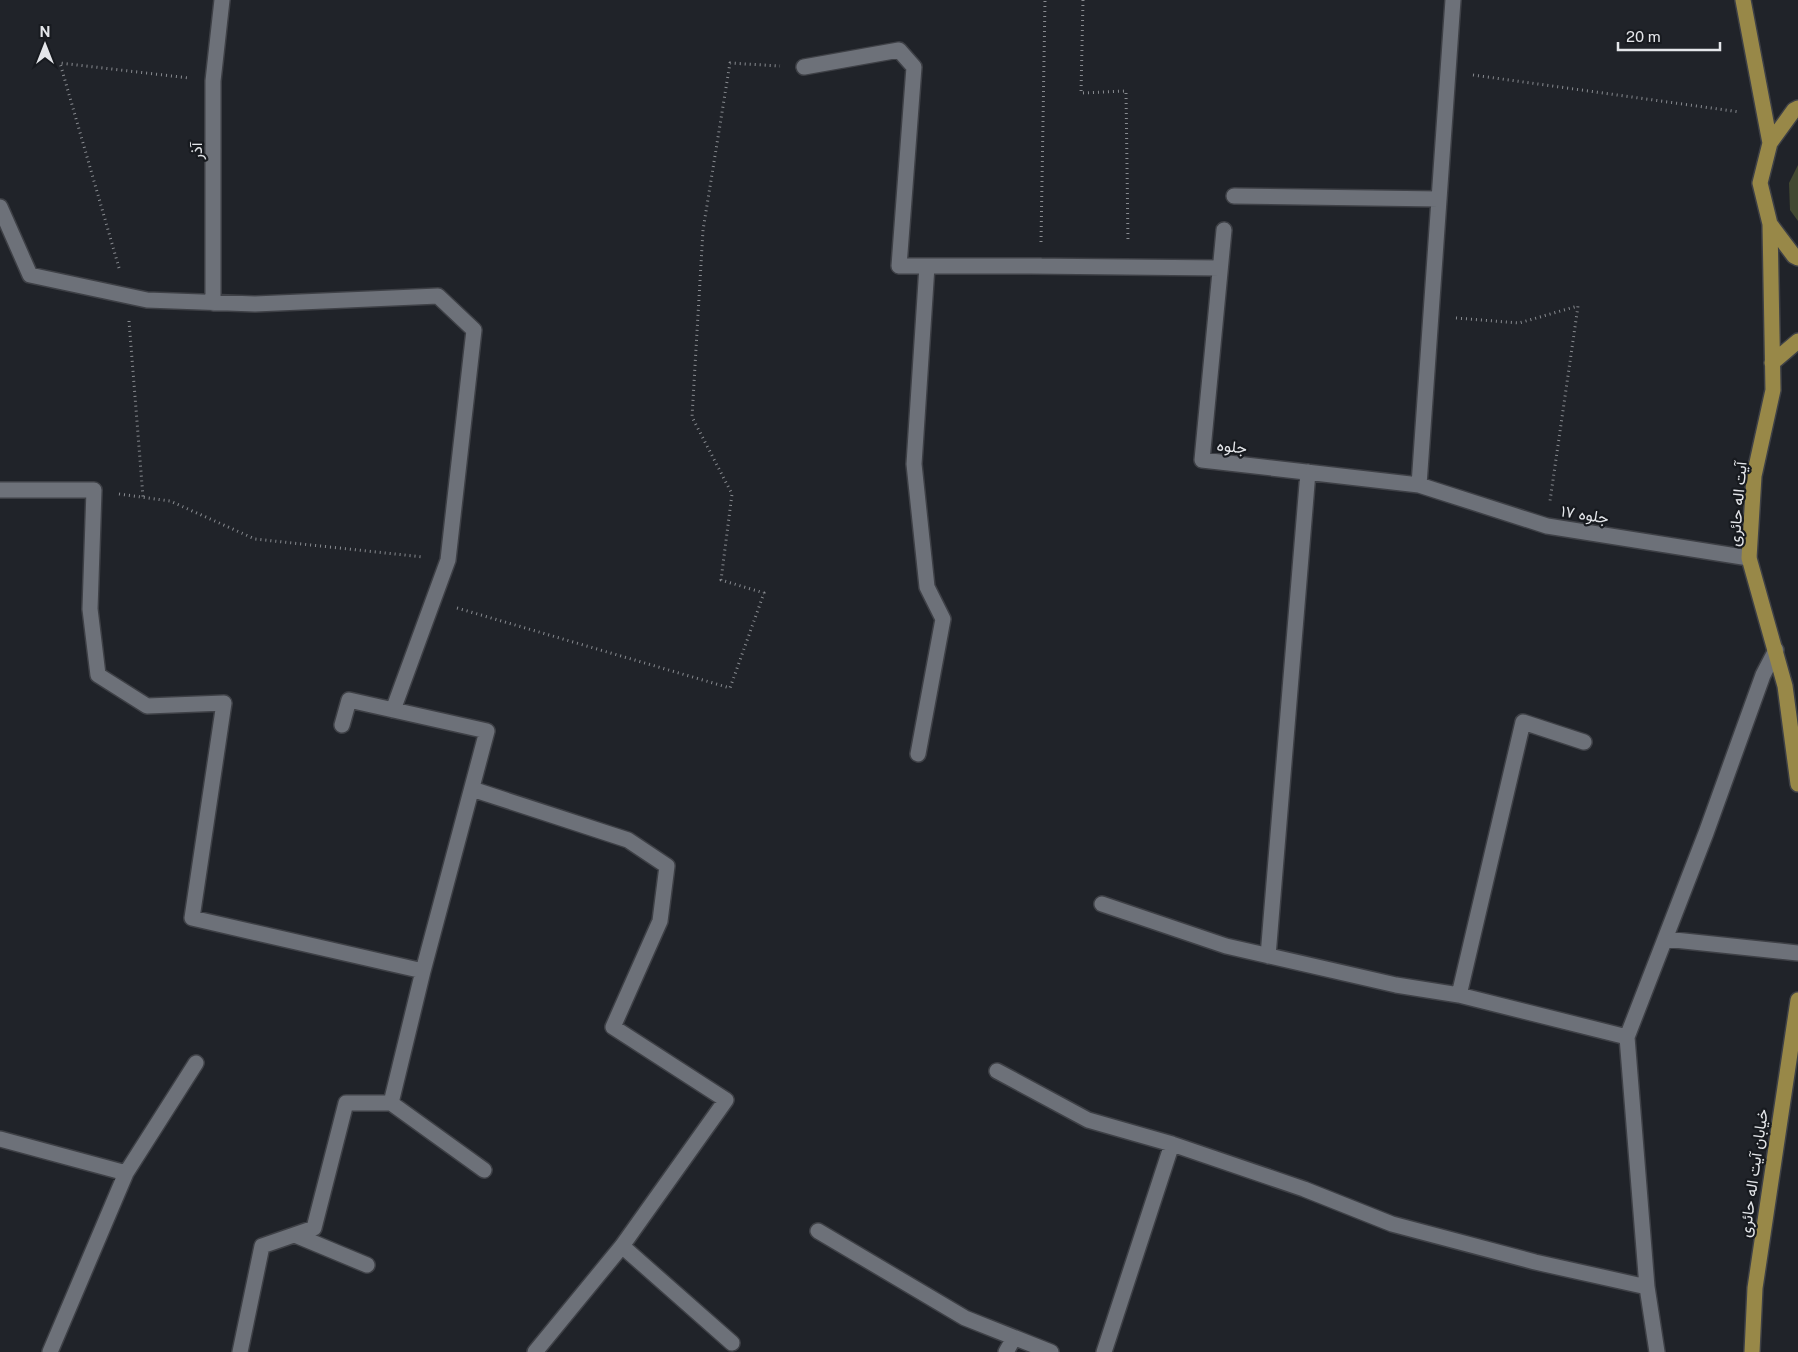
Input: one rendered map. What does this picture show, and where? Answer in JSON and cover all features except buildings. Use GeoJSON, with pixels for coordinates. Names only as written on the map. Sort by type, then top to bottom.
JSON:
{"type":"FeatureCollection","features":[{"type":"Feature","properties":{"kind":"main road"},"geometry":{"type":"LineString","coordinates":[[1743,0],[1770,143]]}},
{"type":"Feature","properties":{"kind":"main road"},"geometry":{"type":"LineString","coordinates":[[1798,108],[1794,110],[1770,143],[1760,183],[1770,224],[1794,256],[1798,258]]}},
{"type":"Feature","properties":{"kind":"main road","name":"آیت اله حائری"},"geometry":{"type":"LineString","coordinates":[[1770,224],[1773,390],[1754,476],[1749,558],[1776,650],[1792,689],[1798,784]]}},
{"type":"Feature","properties":{"kind":"main road"},"geometry":{"type":"LineString","coordinates":[[1772,363],[1798,341]]}},
{"type":"Feature","properties":{"kind":"main road","name":"خیابان آیت اله حائری"},"geometry":{"type":"LineString","coordinates":[[1752,1352],[1755,1288],[1794,1041],[1798,1000]]}},
{"type":"Feature","properties":{"kind":"street","name":"آذر"},"geometry":{"type":"LineString","coordinates":[[213,303],[214,81],[222,0]]}},
{"type":"Feature","properties":{"kind":"street"},"geometry":{"type":"LineString","coordinates":[[1419,485],[1453,0]]}},
{"type":"Feature","properties":{"kind":"street"},"geometry":{"type":"LineString","coordinates":[[804,67],[899,50],[914,68],[899,266],[1041,266]]}},
{"type":"Feature","properties":{"kind":"street"},"geometry":{"type":"LineString","coordinates":[[1234,196],[1439,199]]}},
{"type":"Feature","properties":{"kind":"street"},"geometry":{"type":"LineString","coordinates":[[0,207],[30,275],[147,300],[255,304],[438,296],[474,330],[448,560],[393,710]]}},
{"type":"Feature","properties":{"kind":"street","name":"جلوه"},"geometry":{"type":"LineString","coordinates":[[1224,230],[1202,460],[1419,485]]}},
{"type":"Feature","properties":{"kind":"street"},"geometry":{"type":"LineString","coordinates":[[918,754],[943,619],[927,587],[914,464],[927,266]]}},
{"type":"Feature","properties":{"kind":"street"},"geometry":{"type":"LineString","coordinates":[[1020,266],[1220,268]]}},
{"type":"Feature","properties":{"kind":"street"},"geometry":{"type":"LineString","coordinates":[[1268,956],[1308,472]]}},
{"type":"Feature","properties":{"kind":"street","name":"جلوه ۱۷"},"geometry":{"type":"LineString","coordinates":[[1419,485],[1546,526],[1749,558]]}},
{"type":"Feature","properties":{"kind":"street"},"geometry":{"type":"LineString","coordinates":[[0,490],[94,490],[90,609],[98,675],[147,706],[224,703],[192,918],[423,971]]}},
{"type":"Feature","properties":{"kind":"street"},"geometry":{"type":"LineString","coordinates":[[1657,1352],[1647,1287],[1627,1037],[1706,833],[1763,675],[1776,650]]}},
{"type":"Feature","properties":{"kind":"street"},"geometry":{"type":"LineString","coordinates":[[342,725],[349,700],[487,731],[423,971],[391,1103]]}},
{"type":"Feature","properties":{"kind":"street"},"geometry":{"type":"LineString","coordinates":[[1459,995],[1523,722],[1584,742]]}},
{"type":"Feature","properties":{"kind":"street"},"geometry":{"type":"LineString","coordinates":[[472,789],[628,840],[667,866],[660,921],[613,1026],[726,1100],[622,1246],[535,1352]]}},
{"type":"Feature","properties":{"kind":"street"},"geometry":{"type":"LineString","coordinates":[[1102,904],[1226,946],[1396,985],[1459,995],[1627,1037]]}},
{"type":"Feature","properties":{"kind":"street"},"geometry":{"type":"LineString","coordinates":[[1665,939],[1798,953]]}},
{"type":"Feature","properties":{"kind":"street"},"geometry":{"type":"LineString","coordinates":[[50,1352],[126,1173],[196,1063]]}},
{"type":"Feature","properties":{"kind":"street"},"geometry":{"type":"LineString","coordinates":[[997,1071],[1088,1120],[1172,1144],[1304,1189],[1392,1224],[1535,1262],[1647,1287]]}},
{"type":"Feature","properties":{"kind":"street"},"geometry":{"type":"LineString","coordinates":[[240,1352],[262,1246],[314,1228],[346,1103],[391,1103],[484,1170]]}},
{"type":"Feature","properties":{"kind":"street"},"geometry":{"type":"LineString","coordinates":[[0,1139],[126,1173]]}},
{"type":"Feature","properties":{"kind":"street"},"geometry":{"type":"LineString","coordinates":[[1104,1352],[1172,1144]]}},
{"type":"Feature","properties":{"kind":"street"},"geometry":{"type":"LineString","coordinates":[[818,1231],[965,1318],[1051,1352]]}},
{"type":"Feature","properties":{"kind":"street"},"geometry":{"type":"LineString","coordinates":[[295,1235],[367,1265]]}},
{"type":"Feature","properties":{"kind":"street"},"geometry":{"type":"LineString","coordinates":[[622,1246],[732,1343]]}},
{"type":"Feature","properties":{"kind":"street"},"geometry":{"type":"LineString","coordinates":[[1006,1352],[1014,1338]]}},
{"type":"Feature","properties":{"kind":"path"},"geometry":{"type":"LineString","coordinates":[[1041,266],[1045,0]]}},
{"type":"Feature","properties":{"kind":"path"},"geometry":{"type":"LineString","coordinates":[[1083,0],[1081,93],[1126,91],[1128,268]]}},
{"type":"Feature","properties":{"kind":"path"},"geometry":{"type":"LineString","coordinates":[[434,601],[730,688],[764,593],[721,580],[732,494],[692,418],[703,230],[730,63],[804,67]]}},
{"type":"Feature","properties":{"kind":"path"},"geometry":{"type":"LineString","coordinates":[[143,497],[126,296],[60,64],[214,81]]}},
{"type":"Feature","properties":{"kind":"path"},"geometry":{"type":"LineString","coordinates":[[1448,71],[1764,115]]}},
{"type":"Feature","properties":{"kind":"path"},"geometry":{"type":"LineString","coordinates":[[1431,316],[1519,323],[1578,306],[1546,526]]}},
{"type":"Feature","properties":{"kind":"path"},"geometry":{"type":"LineString","coordinates":[[94,490],[170,501],[255,539],[448,560]]}},
{"type":"Feature","properties":{"kind":"green space"},"geometry":{"type":"Polygon","coordinates":[[[1798,165],[1798,221],[1790,210],[1789,183],[1798,165]]]}}]}
